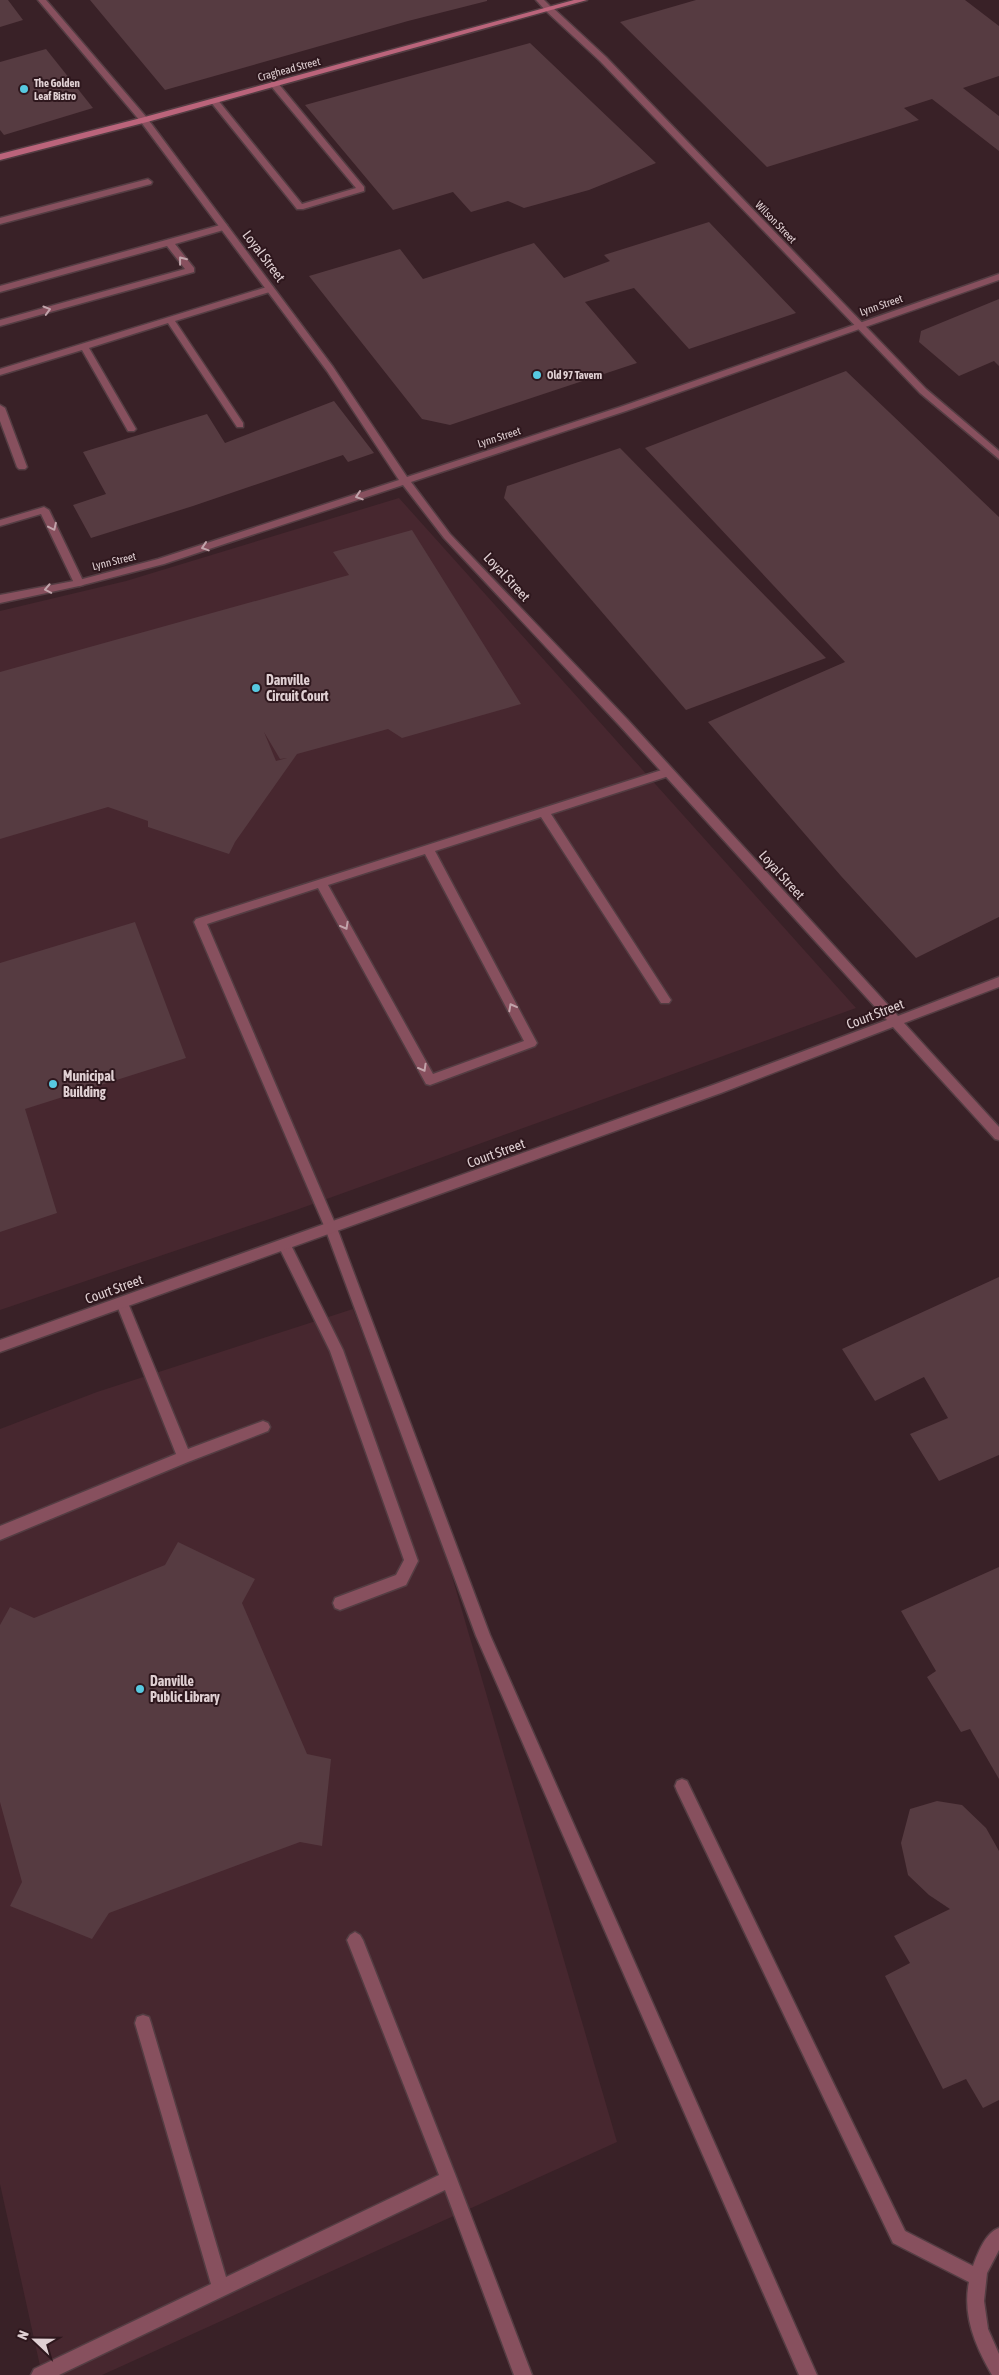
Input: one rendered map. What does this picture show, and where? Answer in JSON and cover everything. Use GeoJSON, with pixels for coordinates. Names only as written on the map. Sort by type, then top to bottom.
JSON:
{"type":"FeatureCollection","features":[{"type":"Feature","properties":{"kind":"main road","name":"Craghead Street"},"geometry":{"type":"LineString","coordinates":[[0,157],[144,120],[583,0]]}},
{"type":"Feature","properties":{"kind":"street","name":"Loyal Street"},"geometry":{"type":"LineString","coordinates":[[42,0],[144,120],[330,369],[405,481],[448,536],[668,772],[999,1135]]}},
{"type":"Feature","properties":{"kind":"street","name":"Wilson Street"},"geometry":{"type":"LineString","coordinates":[[540,0],[603,59],[923,390],[999,456]]}},
{"type":"Feature","properties":{"kind":"street"},"geometry":{"type":"LineString","coordinates":[[214,101],[300,207],[361,189],[274,84]]}},
{"type":"Feature","properties":{"kind":"street"},"geometry":{"type":"LineString","coordinates":[[0,221],[148,182]]}},
{"type":"Feature","properties":{"kind":"street"},"geometry":{"type":"LineString","coordinates":[[0,289],[224,227]]}},
{"type":"Feature","properties":{"kind":"street"},"geometry":{"type":"LineString","coordinates":[[0,323],[191,270],[169,243]]}},
{"type":"Feature","properties":{"kind":"street","name":"Lynn Street"},"geometry":{"type":"LineString","coordinates":[[0,599],[79,583],[160,562],[623,410],[999,277]]}},
{"type":"Feature","properties":{"kind":"street"},"geometry":{"type":"LineString","coordinates":[[0,372],[270,289]]}},
{"type":"Feature","properties":{"kind":"street"},"geometry":{"type":"LineString","coordinates":[[170,320],[240,425]]}},
{"type":"Feature","properties":{"kind":"street"},"geometry":{"type":"LineString","coordinates":[[84,346],[131,429]]}},
{"type":"Feature","properties":{"kind":"street"},"geometry":{"type":"LineString","coordinates":[[0,408],[22,467]]}},
{"type":"Feature","properties":{"kind":"street"},"geometry":{"type":"LineString","coordinates":[[0,523],[44,510],[79,583]]}},
{"type":"Feature","properties":{"kind":"street"},"geometry":{"type":"LineString","coordinates":[[668,772],[200,922],[331,1228],[483,1636],[808,2375]]}},
{"type":"Feature","properties":{"kind":"street"},"geometry":{"type":"LineString","coordinates":[[544,812],[665,1000]]}},
{"type":"Feature","properties":{"kind":"street"},"geometry":{"type":"LineString","coordinates":[[321,884],[430,1080],[531,1043],[428,849]]}},
{"type":"Feature","properties":{"kind":"street","name":"Court Street"},"geometry":{"type":"LineString","coordinates":[[0,1346],[717,1090],[999,982]]}},
{"type":"Feature","properties":{"kind":"street"},"geometry":{"type":"LineString","coordinates":[[284,1245],[336,1350],[411,1561],[402,1580],[340,1603]]}},
{"type":"Feature","properties":{"kind":"street"},"geometry":{"type":"LineString","coordinates":[[122,1302],[184,1457]]}},
{"type":"Feature","properties":{"kind":"street"},"geometry":{"type":"LineString","coordinates":[[0,1533],[184,1457],[263,1427]]}},
{"type":"Feature","properties":{"kind":"street"},"geometry":{"type":"LineString","coordinates":[[682,1786],[898,2237],[976,2277]]}},
{"type":"Feature","properties":{"kind":"street"},"geometry":{"type":"LineString","coordinates":[[355,1940],[449,2179],[523,2375]]}},
{"type":"Feature","properties":{"kind":"street"},"geometry":{"type":"LineString","coordinates":[[143,2023],[220,2288]]}},
{"type":"Feature","properties":{"kind":"street"},"geometry":{"type":"LineString","coordinates":[[40,2375],[449,2179]]}},
{"type":"Feature","properties":{"kind":"street"},"geometry":{"type":"LineString","coordinates":[[999,2236],[988,2248],[976,2277],[975,2310],[984,2343],[999,2370]]}},
{"type":"Feature","properties":{"kind":"shaded area"},"geometry":{"type":"Polygon","coordinates":[[[399,498],[856,1008],[299,1209],[0,1310],[0,611],[126,581],[399,498]]]}},
{"type":"Feature","properties":{"kind":"shaded area","name":"Danville Public Library"},"geometry":{"type":"Polygon","coordinates":[[[353,1309],[442,1542],[617,2142],[102,2375],[42,2375],[0,2184],[0,1429],[97,1392],[353,1309]]]}},
{"type":"Feature","properties":{"kind":"building"},"geometry":{"type":"Polygon","coordinates":[[[0,0],[8,0],[23,20],[0,27],[0,0]]]}},
{"type":"Feature","properties":{"kind":"building"},"geometry":{"type":"Polygon","coordinates":[[[90,0],[487,1],[408,21],[165,90],[90,0]]]}},
{"type":"Feature","properties":{"kind":"building"},"geometry":{"type":"Polygon","coordinates":[[[696,0],[965,0],[999,26],[999,76],[963,88],[999,116],[999,151],[932,99],[904,108],[919,120],[767,167],[620,22],[696,0]]]}},
{"type":"Feature","properties":{"kind":"building"},"geometry":{"type":"Polygon","coordinates":[[[530,43],[656,163],[589,190],[524,208],[508,201],[471,212],[453,192],[393,210],[305,105],[530,43]]]}},
{"type":"Feature","properties":{"kind":"building"},"geometry":{"type":"Polygon","coordinates":[[[46,49],[93,108],[4,135],[0,130],[0,62],[46,49]]]}},
{"type":"Feature","properties":{"kind":"building"},"geometry":{"type":"Polygon","coordinates":[[[709,222],[796,313],[689,349],[634,288],[585,302],[637,363],[450,425],[422,419],[309,276],[400,249],[423,279],[534,243],[564,278],[610,261],[604,255],[709,222]]]}},
{"type":"Feature","properties":{"kind":"building"},"geometry":{"type":"Polygon","coordinates":[[[999,299],[999,366],[994,361],[959,376],[919,342],[921,331],[999,299]]]}},
{"type":"Feature","properties":{"kind":"building"},"geometry":{"type":"Polygon","coordinates":[[[846,371],[999,517],[999,917],[916,958],[841,876],[708,722],[845,662],[645,448],[846,371]]]}},
{"type":"Feature","properties":{"kind":"building"},"geometry":{"type":"Polygon","coordinates":[[[334,401],[374,453],[348,462],[343,455],[193,506],[91,538],[73,505],[106,494],[83,452],[207,414],[225,443],[334,401]]]}},
{"type":"Feature","properties":{"kind":"building"},"geometry":{"type":"Polygon","coordinates":[[[620,448],[826,658],[686,710],[504,498],[507,486],[620,448]]]}},
{"type":"Feature","properties":{"kind":"building","name":"Danville Circuit Court"},"geometry":{"type":"Polygon","coordinates":[[[412,530],[521,704],[402,738],[388,729],[297,754],[235,842],[229,854],[148,827],[148,821],[108,807],[0,839],[0,672],[349,575],[333,552],[412,530]],[[264,732],[276,761],[287,758],[280,759],[264,732]]]}},
{"type":"Feature","properties":{"kind":"building","name":"Municipal Building"},"geometry":{"type":"Polygon","coordinates":[[[135,922],[186,1058],[25,1109],[57,1213],[0,1232],[0,963],[135,922]]]}},
{"type":"Feature","properties":{"kind":"building"},"geometry":{"type":"Polygon","coordinates":[[[999,1277],[999,1455],[939,1481],[910,1434],[948,1418],[924,1377],[875,1401],[842,1349],[999,1277]]]}},
{"type":"Feature","properties":{"kind":"building","name":"Danville Public Library"},"geometry":{"type":"Polygon","coordinates":[[[178,1542],[255,1579],[242,1603],[307,1754],[331,1759],[322,1846],[300,1842],[109,1913],[92,1939],[10,1906],[22,1882],[0,1802],[0,1625],[10,1607],[34,1618],[165,1565],[178,1542]]]}},
{"type":"Feature","properties":{"kind":"building"},"geometry":{"type":"Polygon","coordinates":[[[999,1567],[999,1779],[970,1729],[961,1732],[927,1677],[936,1671],[901,1611],[999,1567]]]}},
{"type":"Feature","properties":{"kind":"building"},"geometry":{"type":"Polygon","coordinates":[[[937,1801],[962,1805],[986,1828],[999,1851],[999,2100],[983,2108],[966,2079],[943,2089],[885,1976],[910,1963],[894,1936],[950,1909],[929,1895],[908,1875],[901,1843],[910,1809],[937,1801]]]}},
{"type":"Feature","properties":{"kind":"place","name":"The Golden Leaf Bistro"},"geometry":{"type":"Point","coordinates":[24,89]}},
{"type":"Feature","properties":{"kind":"place","name":"Old 97 Tavern"},"geometry":{"type":"Point","coordinates":[537,375]}},
{"type":"Feature","properties":{"kind":"place","name":"Danville Circuit Court"},"geometry":{"type":"Point","coordinates":[256,688]}},
{"type":"Feature","properties":{"kind":"place","name":"Municipal Building"},"geometry":{"type":"Point","coordinates":[53,1084]}},
{"type":"Feature","properties":{"kind":"place","name":"Danville Public Library"},"geometry":{"type":"Point","coordinates":[140,1689]}}]}
